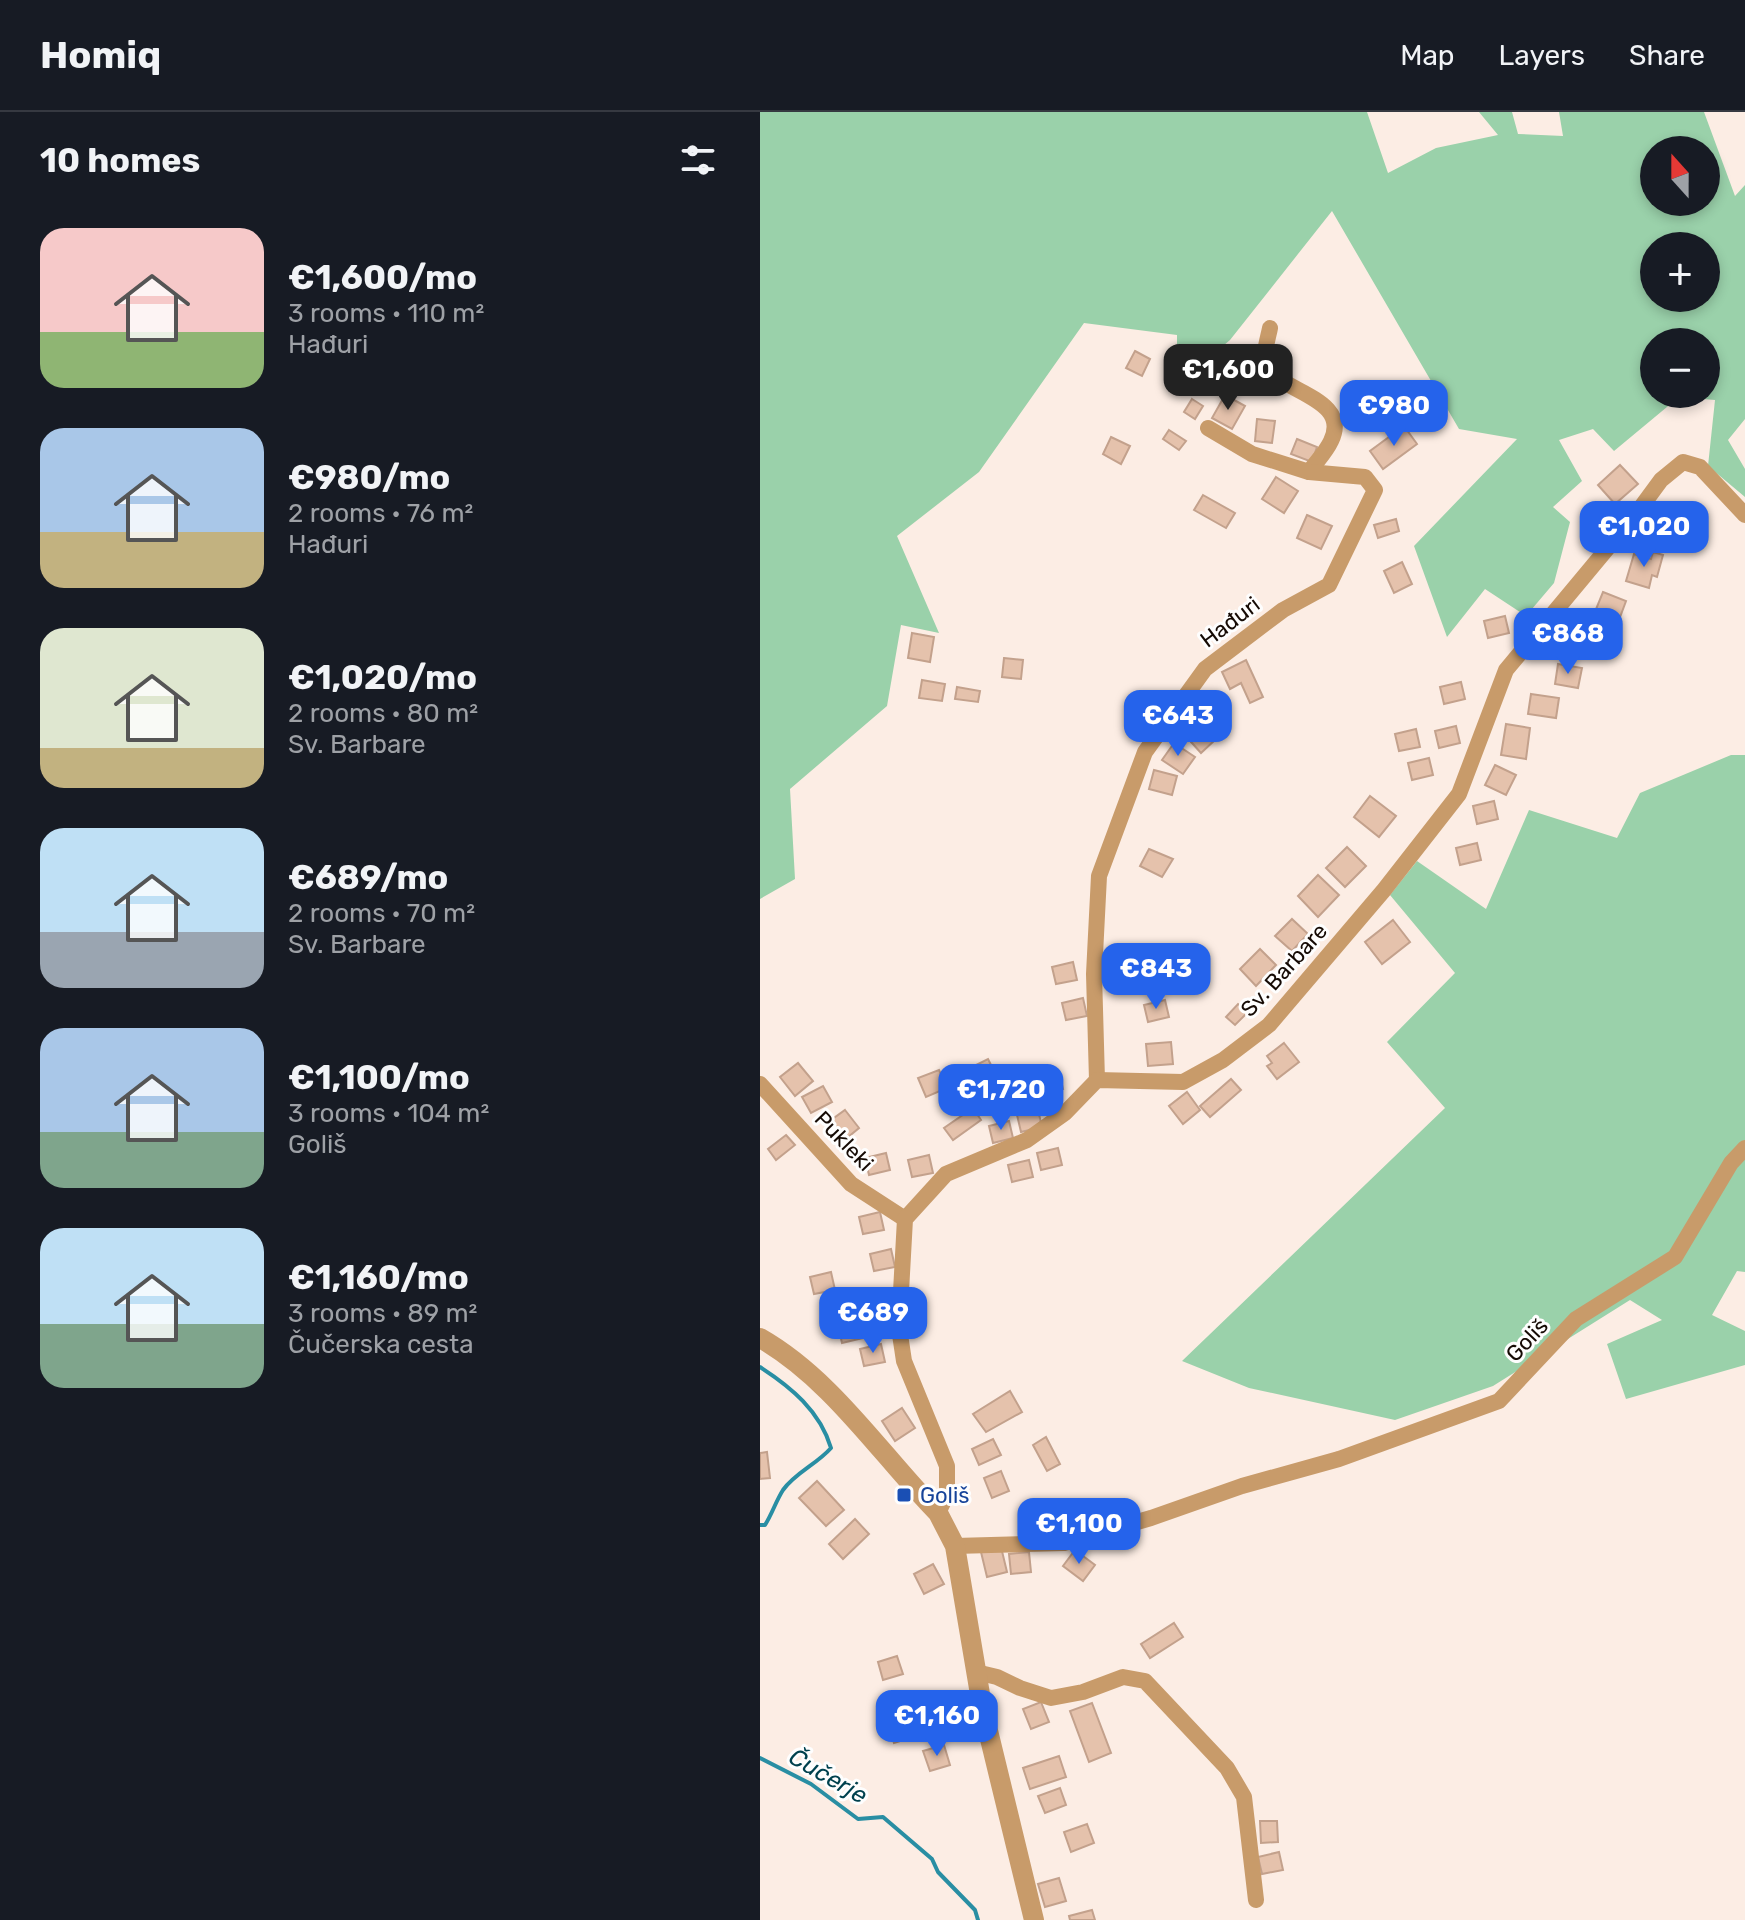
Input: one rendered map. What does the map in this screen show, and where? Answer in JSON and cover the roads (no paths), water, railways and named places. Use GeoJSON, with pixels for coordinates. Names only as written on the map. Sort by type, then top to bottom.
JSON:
{"type":"FeatureCollection","features":[{"type":"Feature","properties":{"kind":"street"},"geometry":{"type":"LineString","coordinates":[[1270,328],[1265,351],[1266,364],[1274,375],[1310,395],[1331,415],[1334,427],[1332,439],[1309,472]]}},
{"type":"Feature","properties":{"kind":"street","name":"Hađuri"},"geometry":{"type":"LineString","coordinates":[[1097,1080],[1094,974],[1099,876],[1145,752],[1205,669],[1283,610],[1329,585],[1375,490],[1365,477],[1309,472],[1252,454],[1208,428]]}},
{"type":"Feature","properties":{"kind":"street","name":"Sv. Barbare"},"geometry":{"type":"LineString","coordinates":[[1097,1080],[1183,1082],[1223,1060],[1269,1025],[1384,890],[1459,794],[1506,670],[1661,480],[1683,462],[1700,467],[1745,515]]}},
{"type":"Feature","properties":{"kind":"street"},"geometry":{"type":"LineString","coordinates":[[938,1513],[947,1494],[947,1466],[904,1361],[899,1328],[905,1219],[946,1174],[1027,1140],[1065,1113],[1097,1080]]}},
{"type":"Feature","properties":{"kind":"street","name":"Pukleki"},"geometry":{"type":"LineString","coordinates":[[760,1084],[851,1184],[905,1219]]}},
{"type":"Feature","properties":{"kind":"street","name":"Goliš"},"geometry":{"type":"LineString","coordinates":[[955,1546],[1064,1543],[1151,1518],[1242,1486],[1339,1459],[1499,1401],[1576,1319],[1675,1257],[1731,1163],[1745,1148]]}},
{"type":"Feature","properties":{"kind":"street"},"geometry":{"type":"LineString","coordinates":[[760,1338],[785,1352],[845,1409],[938,1513],[955,1546],[997,1777],[1034,1920]]}},
{"type":"Feature","properties":{"kind":"street"},"geometry":{"type":"LineString","coordinates":[[976,1672],[1051,1698],[1083,1692],[1123,1677],[1145,1681],[1227,1768],[1244,1797],[1256,1900]]}},
{"type":"Feature","properties":{"kind":"waterway","name":"Čučerje"},"geometry":{"type":"LineString","coordinates":[[760,1367],[783,1383],[812,1411],[831,1448],[788,1484],[765,1525],[760,1525]]}},
{"type":"Feature","properties":{"kind":"waterway","name":"Čučerje"},"geometry":{"type":"LineString","coordinates":[[760,1758],[811,1784],[858,1819],[883,1817],[932,1859],[938,1872],[975,1910],[978,1920]]}},
{"type":"Feature","properties":{"kind":"place","name":"Goliš"},"geometry":{"type":"Point","coordinates":[904,1495]}}]}
